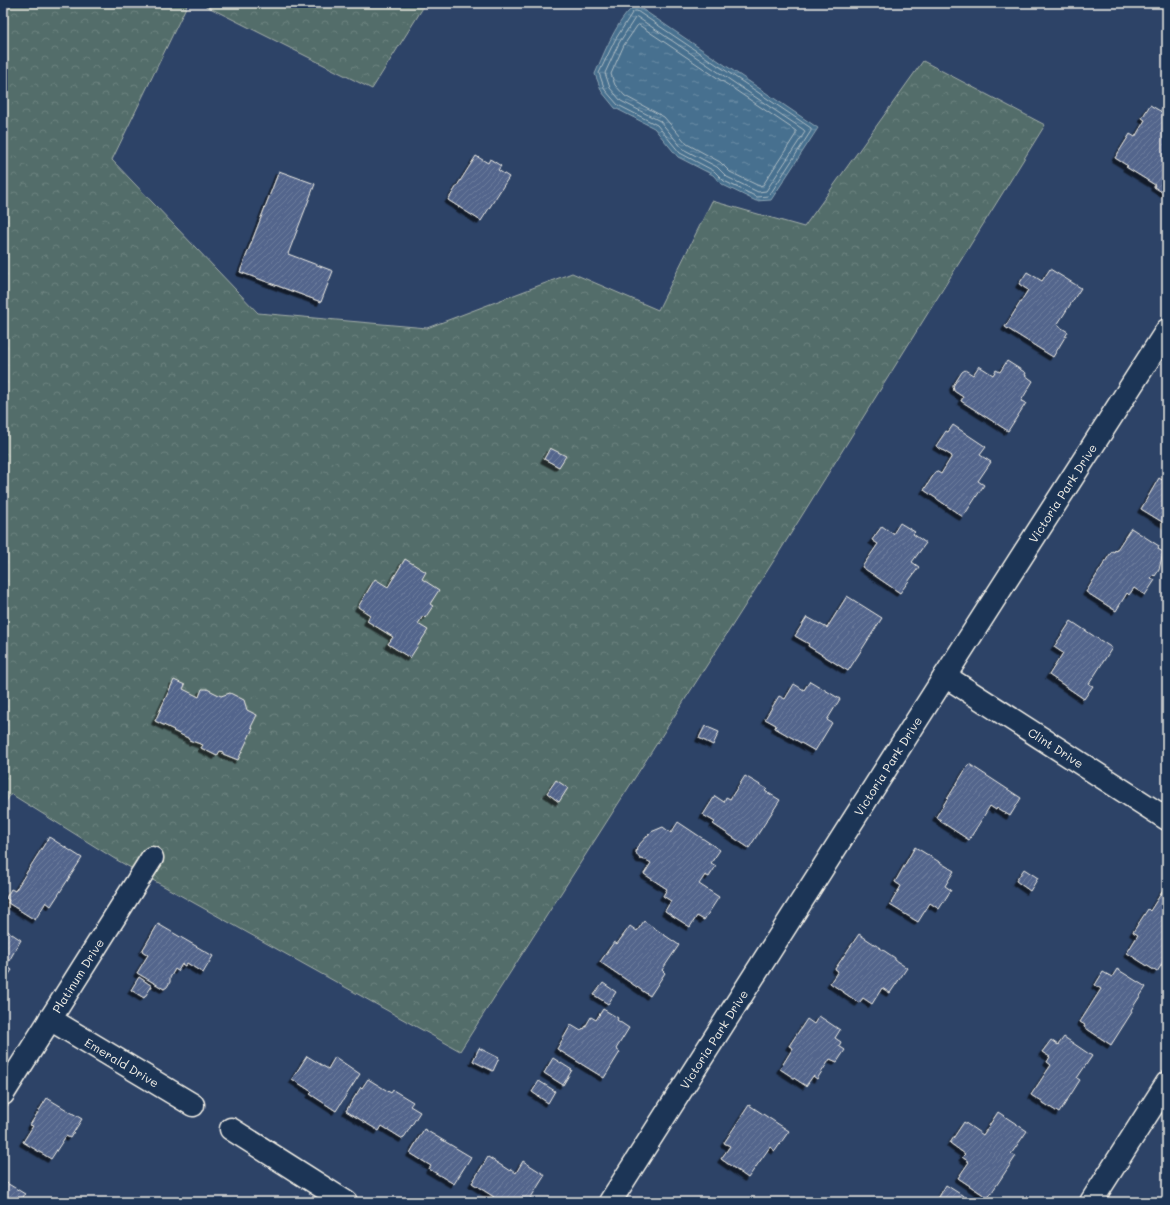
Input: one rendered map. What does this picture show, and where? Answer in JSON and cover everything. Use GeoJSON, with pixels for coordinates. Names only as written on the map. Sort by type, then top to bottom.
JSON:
{"type":"FeatureCollection","features":[{"type":"Feature","properties":{"kind":"street","name":"Victoria Park Drive"},"geometry":{"type":"LineString","coordinates":[[610,1202],[1167,330]]}},
{"type":"Feature","properties":{"kind":"street","name":"Clint Drive"},"geometry":{"type":"LineString","coordinates":[[945,676],[1167,818]]}},
{"type":"Feature","properties":{"kind":"street","name":"Platinum Drive"},"geometry":{"type":"LineString","coordinates":[[3,1094],[152,858]]}},
{"type":"Feature","properties":{"kind":"street","name":"Emerald Drive"},"geometry":{"type":"LineString","coordinates":[[50,1019],[193,1106]]}},
{"type":"Feature","properties":{"kind":"street"},"geometry":{"type":"LineString","coordinates":[[1091,1202],[1167,1083]]}},
{"type":"Feature","properties":{"kind":"street"},"geometry":{"type":"LineString","coordinates":[[231,1129],[346,1202]]}},
{"type":"Feature","properties":{"kind":"green space"},"geometry":{"type":"Polygon","coordinates":[[[3,3],[188,3],[112,160],[258,313],[427,328],[572,273],[658,310],[712,201],[804,227],[923,61],[1045,125],[778,554],[460,1051],[115,859],[11,794],[3,806],[3,3]]]}},
{"type":"Feature","properties":{"kind":"green space"},"geometry":{"type":"Polygon","coordinates":[[[200,3],[426,3],[372,89],[200,3]]]}},
{"type":"Feature","properties":{"kind":"water"},"geometry":{"type":"Polygon","coordinates":[[[636,5],[818,128],[771,200],[756,201],[721,184],[713,175],[678,157],[654,128],[615,108],[602,92],[595,74],[617,27],[629,11],[636,5]]]}},
{"type":"Feature","properties":{"kind":"building"},"geometry":{"type":"Polygon","coordinates":[[[1150,105],[1167,115],[1167,191],[1165,194],[1154,187],[1155,185],[1126,167],[1128,166],[1115,158],[1130,134],[1135,137],[1145,120],[1142,118],[1150,105]]]}},
{"type":"Feature","properties":{"kind":"building"},"geometry":{"type":"Polygon","coordinates":[[[476,156],[488,163],[490,159],[501,166],[498,170],[509,177],[481,221],[448,200],[476,156]]]}},
{"type":"Feature","properties":{"kind":"building"},"geometry":{"type":"Polygon","coordinates":[[[279,171],[315,184],[288,254],[333,271],[321,302],[240,272],[279,171]]]}},
{"type":"Feature","properties":{"kind":"building"},"geometry":{"type":"Polygon","coordinates":[[[1050,269],[1081,288],[1057,325],[1068,332],[1053,357],[1005,327],[1028,290],[1019,284],[1027,272],[1042,281],[1050,269]]]}},
{"type":"Feature","properties":{"kind":"building"},"geometry":{"type":"Polygon","coordinates":[[[1007,361],[1026,373],[1025,375],[1033,381],[1021,401],[1026,403],[1008,431],[961,401],[963,397],[954,391],[953,386],[965,370],[973,375],[979,366],[993,375],[996,370],[1000,372],[1007,361]]]}},
{"type":"Feature","properties":{"kind":"building"},"geometry":{"type":"Polygon","coordinates":[[[953,425],[986,447],[980,455],[991,462],[978,481],[984,485],[963,517],[924,490],[936,471],[941,474],[952,456],[936,446],[946,431],[948,432],[953,425]]]}},
{"type":"Feature","properties":{"kind":"building"},"geometry":{"type":"Polygon","coordinates":[[[550,448],[566,456],[559,467],[544,459],[550,448]]]}},
{"type":"Feature","properties":{"kind":"building"},"geometry":{"type":"Polygon","coordinates":[[[1167,471],[1167,525],[1141,509],[1159,478],[1162,480],[1167,471]]]}},
{"type":"Feature","properties":{"kind":"building"},"geometry":{"type":"Polygon","coordinates":[[[900,523],[915,532],[913,534],[926,543],[912,562],[919,567],[900,593],[862,567],[878,544],[872,540],[882,526],[893,534],[900,523]]]}},
{"type":"Feature","properties":{"kind":"building"},"geometry":{"type":"Polygon","coordinates":[[[1131,528],[1159,546],[1158,549],[1163,552],[1159,570],[1155,576],[1154,575],[1151,578],[1155,580],[1145,595],[1134,588],[1129,595],[1127,593],[1116,611],[1086,592],[1112,551],[1116,551],[1131,528]]]}},
{"type":"Feature","properties":{"kind":"building"},"geometry":{"type":"Polygon","coordinates":[[[405,559],[426,572],[422,579],[439,590],[430,604],[433,606],[425,618],[423,616],[418,624],[428,630],[410,658],[388,644],[393,637],[367,621],[370,615],[358,607],[375,579],[388,587],[405,559]]]}},
{"type":"Feature","properties":{"kind":"building"},"geometry":{"type":"Polygon","coordinates":[[[847,596],[882,618],[848,671],[795,636],[807,617],[827,628],[847,596]]]}},
{"type":"Feature","properties":{"kind":"building"},"geometry":{"type":"Polygon","coordinates":[[[1071,621],[1112,648],[1089,684],[1093,686],[1084,699],[1049,675],[1063,653],[1054,647],[1071,621]]]}},
{"type":"Feature","properties":{"kind":"building"},"geometry":{"type":"Polygon","coordinates":[[[174,680],[185,685],[183,689],[199,697],[202,689],[207,689],[221,696],[230,693],[244,700],[247,710],[257,715],[251,727],[253,728],[238,760],[223,754],[223,752],[220,751],[217,756],[201,748],[203,745],[189,740],[188,738],[173,731],[174,730],[155,721],[174,680]]]}},
{"type":"Feature","properties":{"kind":"building"},"geometry":{"type":"Polygon","coordinates":[[[810,681],[840,699],[827,720],[832,723],[815,751],[775,728],[776,725],[765,719],[779,696],[785,699],[794,684],[804,690],[810,681]]]}},
{"type":"Feature","properties":{"kind":"building"},"geometry":{"type":"Polygon","coordinates":[[[705,726],[719,732],[713,745],[699,738],[705,726]]]}},
{"type":"Feature","properties":{"kind":"building"},"geometry":{"type":"Polygon","coordinates":[[[969,764],[1021,798],[1010,816],[997,808],[996,810],[990,806],[969,840],[936,817],[969,764]]]}},
{"type":"Feature","properties":{"kind":"building"},"geometry":{"type":"Polygon","coordinates":[[[745,776],[767,789],[765,791],[780,800],[749,848],[713,824],[715,822],[703,815],[715,796],[724,802],[726,797],[730,799],[745,776]]]}},
{"type":"Feature","properties":{"kind":"building"},"geometry":{"type":"Polygon","coordinates":[[[556,780],[568,788],[559,802],[547,793],[556,780]]]}},
{"type":"Feature","properties":{"kind":"building"},"geometry":{"type":"Polygon","coordinates":[[[678,822],[720,850],[711,863],[716,866],[709,877],[705,875],[699,884],[719,897],[704,920],[697,916],[690,927],[665,911],[671,901],[663,896],[667,889],[644,874],[651,863],[640,859],[636,853],[637,847],[651,832],[663,827],[671,833],[678,822]]]}},
{"type":"Feature","properties":{"kind":"building"},"geometry":{"type":"Polygon","coordinates":[[[49,837],[82,858],[51,906],[46,902],[35,920],[8,903],[9,900],[6,898],[11,889],[15,891],[49,837]]]}},
{"type":"Feature","properties":{"kind":"building"},"geometry":{"type":"Polygon","coordinates":[[[915,847],[954,871],[945,886],[951,890],[939,909],[930,903],[918,922],[890,905],[901,886],[895,882],[915,847]]]}},
{"type":"Feature","properties":{"kind":"building"},"geometry":{"type":"Polygon","coordinates":[[[1024,869],[1038,878],[1030,891],[1016,881],[1024,869]]]}},
{"type":"Feature","properties":{"kind":"building"},"geometry":{"type":"Polygon","coordinates":[[[1164,889],[1167,890],[1167,956],[1157,972],[1127,953],[1138,935],[1133,932],[1148,909],[1150,911],[1164,889]]]}},
{"type":"Feature","properties":{"kind":"building"},"geometry":{"type":"Polygon","coordinates":[[[644,921],[679,945],[662,970],[665,973],[650,996],[600,962],[614,942],[617,944],[630,926],[637,931],[644,921]]]}},
{"type":"Feature","properties":{"kind":"building"},"geometry":{"type":"Polygon","coordinates":[[[158,924],[213,956],[203,973],[187,963],[185,966],[182,964],[178,971],[175,969],[170,978],[170,982],[164,989],[137,973],[148,955],[142,951],[158,924]]]}},
{"type":"Feature","properties":{"kind":"building"},"geometry":{"type":"Polygon","coordinates":[[[3,928],[21,940],[6,966],[12,970],[3,983],[3,928]]]}},
{"type":"Feature","properties":{"kind":"building"},"geometry":{"type":"Polygon","coordinates":[[[859,934],[895,958],[895,960],[907,968],[890,993],[882,988],[872,1004],[863,998],[859,1003],[830,983],[838,971],[835,969],[859,934]]]}},
{"type":"Feature","properties":{"kind":"building"},"geometry":{"type":"Polygon","coordinates":[[[1117,969],[1146,987],[1111,1045],[1084,1027],[1085,1025],[1080,1022],[1101,989],[1095,985],[1103,972],[1112,977],[1117,969]]]}},
{"type":"Feature","properties":{"kind":"building"},"geometry":{"type":"Polygon","coordinates":[[[139,977],[152,986],[144,998],[131,990],[139,977]]]}},
{"type":"Feature","properties":{"kind":"building"},"geometry":{"type":"Polygon","coordinates":[[[603,983],[616,992],[608,1004],[594,995],[603,983]]]}},
{"type":"Feature","properties":{"kind":"building"},"geometry":{"type":"Polygon","coordinates":[[[603,1009],[618,1018],[617,1020],[629,1028],[616,1049],[620,1052],[604,1078],[557,1049],[571,1025],[581,1031],[583,1028],[584,1029],[591,1017],[596,1020],[603,1009]]]}},
{"type":"Feature","properties":{"kind":"building"},"geometry":{"type":"Polygon","coordinates":[[[819,1016],[840,1030],[835,1038],[841,1042],[839,1046],[845,1050],[837,1062],[830,1059],[817,1079],[813,1076],[806,1086],[780,1069],[793,1048],[789,1046],[807,1019],[814,1024],[819,1016]]]}},
{"type":"Feature","properties":{"kind":"building"},"geometry":{"type":"Polygon","coordinates":[[[1064,1037],[1092,1056],[1077,1078],[1080,1080],[1059,1113],[1031,1095],[1051,1065],[1047,1062],[1050,1057],[1042,1052],[1051,1040],[1058,1045],[1064,1037]]]}},
{"type":"Feature","properties":{"kind":"building"},"geometry":{"type":"Polygon","coordinates":[[[479,1048],[499,1058],[493,1071],[473,1061],[479,1048]]]}},
{"type":"Feature","properties":{"kind":"building"},"geometry":{"type":"Polygon","coordinates":[[[307,1056],[328,1069],[335,1057],[360,1074],[336,1111],[310,1094],[312,1092],[292,1079],[307,1056]]]}},
{"type":"Feature","properties":{"kind":"building"},"geometry":{"type":"Polygon","coordinates":[[[553,1058],[572,1070],[563,1085],[544,1073],[553,1058]]]}},
{"type":"Feature","properties":{"kind":"building"},"geometry":{"type":"Polygon","coordinates":[[[368,1079],[391,1093],[393,1090],[413,1102],[410,1106],[420,1112],[403,1139],[382,1126],[379,1131],[346,1111],[361,1087],[362,1088],[368,1079]]]}},
{"type":"Feature","properties":{"kind":"building"},"geometry":{"type":"Polygon","coordinates":[[[539,1081],[555,1091],[548,1103],[532,1092],[539,1081]]]}},
{"type":"Feature","properties":{"kind":"building"},"geometry":{"type":"Polygon","coordinates":[[[47,1098],[82,1119],[70,1138],[66,1136],[51,1159],[23,1142],[33,1126],[30,1125],[47,1098]]]}},
{"type":"Feature","properties":{"kind":"building"},"geometry":{"type":"Polygon","coordinates":[[[749,1105],[789,1131],[775,1151],[770,1147],[748,1178],[721,1159],[730,1146],[724,1143],[749,1105]]]}},
{"type":"Feature","properties":{"kind":"building"},"geometry":{"type":"Polygon","coordinates":[[[998,1112],[1027,1131],[1011,1154],[1016,1156],[988,1198],[958,1178],[969,1162],[962,1157],[965,1154],[950,1143],[964,1122],[983,1135],[998,1112]]]}},
{"type":"Feature","properties":{"kind":"building"},"geometry":{"type":"Polygon","coordinates":[[[424,1129],[471,1157],[454,1184],[429,1169],[431,1166],[410,1153],[424,1129]]]}},
{"type":"Feature","properties":{"kind":"building"},"geometry":{"type":"Polygon","coordinates":[[[488,1157],[510,1171],[511,1169],[516,1173],[523,1161],[545,1175],[528,1202],[491,1202],[494,1197],[472,1183],[488,1157]]]}},
{"type":"Feature","properties":{"kind":"building"},"geometry":{"type":"Polygon","coordinates":[[[5,1182],[25,1194],[20,1202],[3,1202],[3,1186],[5,1182]]]}},
{"type":"Feature","properties":{"kind":"building"},"geometry":{"type":"Polygon","coordinates":[[[946,1185],[973,1202],[936,1202],[946,1185]]]}}]}
